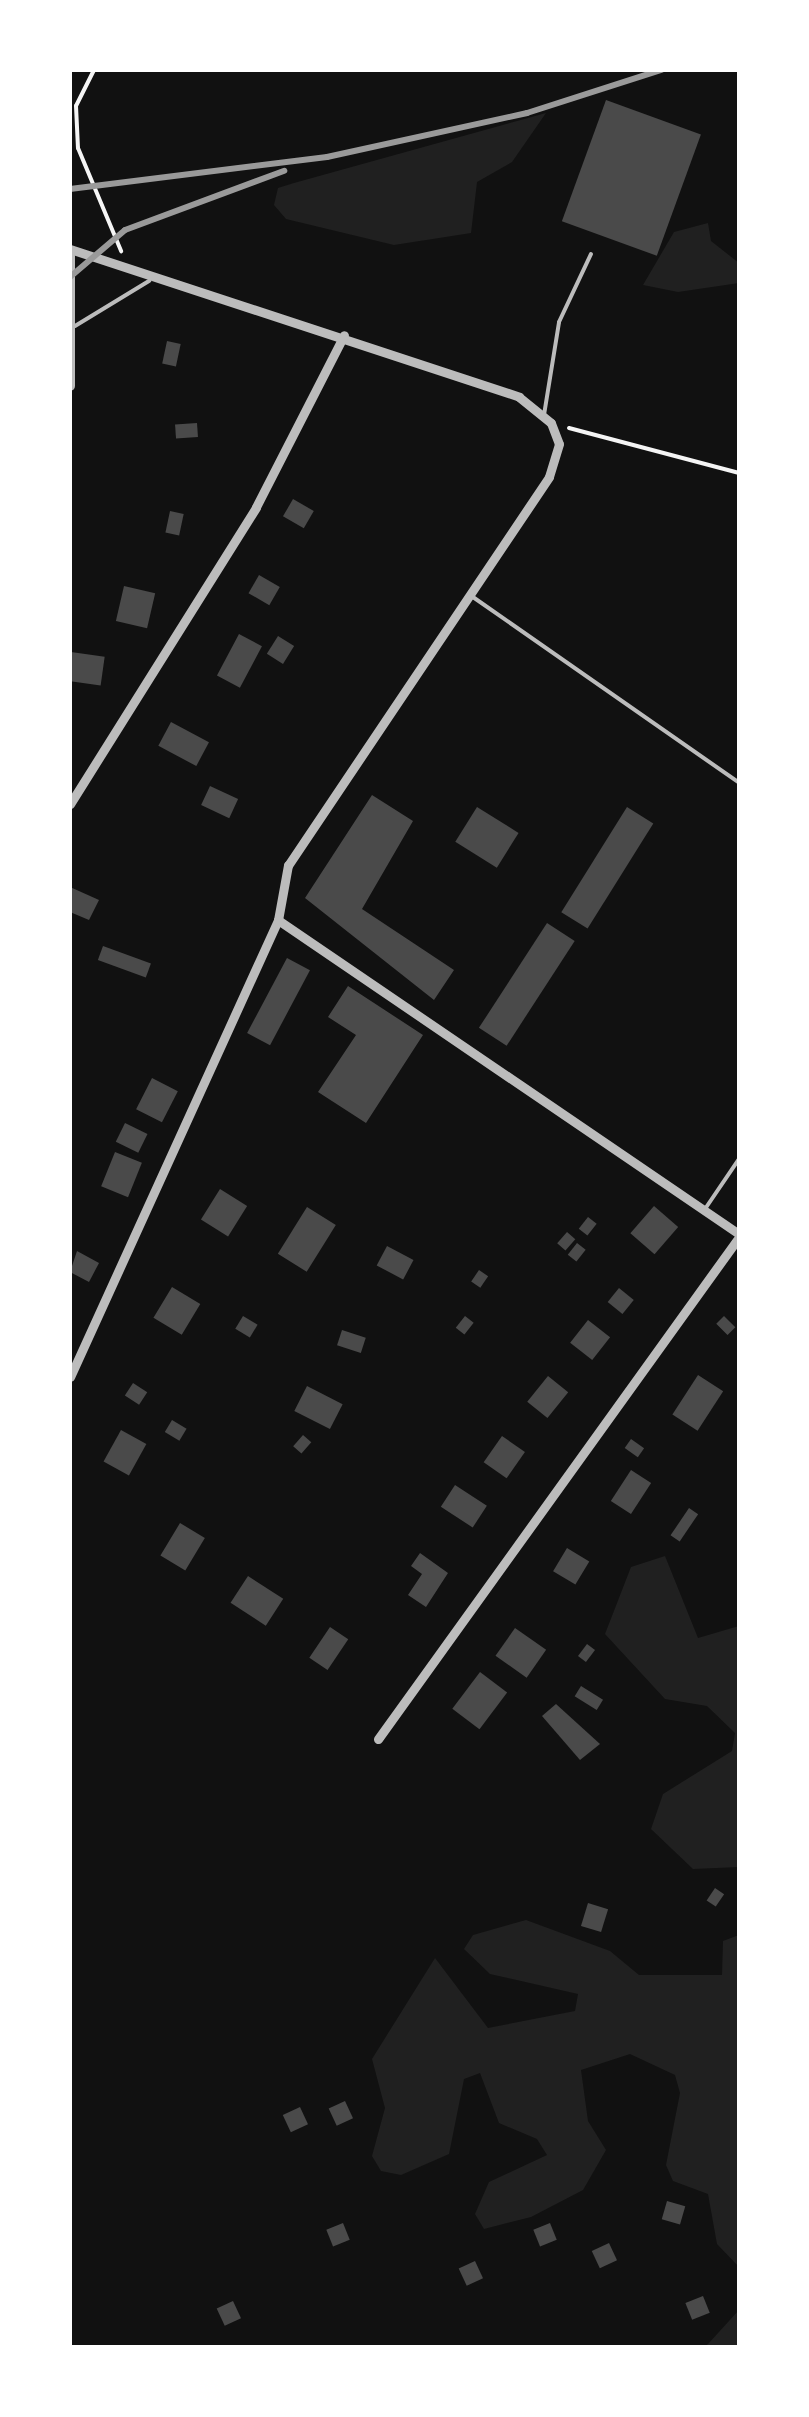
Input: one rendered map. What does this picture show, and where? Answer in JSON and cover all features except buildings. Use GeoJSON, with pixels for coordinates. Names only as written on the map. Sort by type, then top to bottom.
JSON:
{"type":"FeatureCollection","features":[{"type":"Feature","properties":{"kind":"street"},"geometry":{"type":"LineString","coordinates":[[70,386],[75,326],[70,252],[149,281],[344,335],[519,397],[544,416],[555,432],[549,477],[288,866],[278,920],[70,1377]]}},
{"type":"Feature","properties":{"kind":"street"},"geometry":{"type":"LineString","coordinates":[[70,804],[256,508],[344,335]]}},
{"type":"Feature","properties":{"kind":"street"},"geometry":{"type":"LineString","coordinates":[[278,920],[739,1236],[378,1739]]}},
{"type":"Feature","properties":{"kind":"lane"},"geometry":{"type":"LineString","coordinates":[[544,416],[559,322],[591,254]]}},
{"type":"Feature","properties":{"kind":"lane"},"geometry":{"type":"LineString","coordinates":[[75,326],[149,281]]}},
{"type":"Feature","properties":{"kind":"lane"},"geometry":{"type":"LineString","coordinates":[[470,595],[739,783]]}},
{"type":"Feature","properties":{"kind":"lane"},"geometry":{"type":"LineString","coordinates":[[704,1210],[739,1159]]}},
{"type":"Feature","properties":{"kind":"path"},"geometry":{"type":"LineString","coordinates":[[94,70],[76,106],[78,148],[124,264]]}},
{"type":"Feature","properties":{"kind":"path"},"geometry":{"type":"LineString","coordinates":[[70,159],[78,148]]}},
{"type":"Feature","properties":{"kind":"path"},"geometry":{"type":"LineString","coordinates":[[555,432],[578,426],[739,473]]}},
{"type":"Feature","properties":{"kind":"shaded area"},"geometry":{"type":"Polygon","coordinates":[[[546,113],[512,162],[477,182],[471,233],[394,245],[286,219],[274,205],[278,188],[546,113]]]}},
{"type":"Feature","properties":{"kind":"shaded area"},"geometry":{"type":"Polygon","coordinates":[[[708,223],[711,241],[739,263],[739,283],[678,292],[643,285],[674,232],[708,223]]]}},
{"type":"Feature","properties":{"kind":"shaded area"},"geometry":{"type":"Polygon","coordinates":[[[665,1556],[698,1638],[739,1626],[739,1867],[693,1869],[651,1829],[663,1794],[732,1751],[735,1733],[707,1706],[665,1699],[605,1634],[631,1567],[665,1556]]]}},
{"type":"Feature","properties":{"kind":"shaded area"},"geometry":{"type":"Polygon","coordinates":[[[526,1920],[610,1951],[639,1975],[722,1975],[723,1941],[739,1935],[739,2267],[717,2244],[708,2194],[673,2181],[666,2165],[680,2093],[675,2075],[630,2054],[581,2070],[588,2121],[606,2150],[583,2190],[531,2217],[484,2229],[475,2214],[489,2182],[547,2155],[537,2139],[499,2123],[480,2073],[464,2079],[449,2154],[401,2175],[381,2171],[372,2156],[385,2108],[372,2059],[435,1958],[488,2028],[575,2011],[578,1994],[490,1974],[464,1949],[473,1935],[526,1920]]]}},
{"type":"Feature","properties":{"kind":"shaded area"},"geometry":{"type":"Polygon","coordinates":[[[739,2310],[739,2347],[704,2347],[708,2344],[739,2310]]]}},
{"type":"Feature","properties":{"kind":"railway"},"geometry":{"type":"LineString","coordinates":[[70,189],[327,157],[527,113],[661,70]]}},
{"type":"Feature","properties":{"kind":"railway"},"geometry":{"type":"LineString","coordinates":[[70,277],[125,230],[284,171]]}}]}
